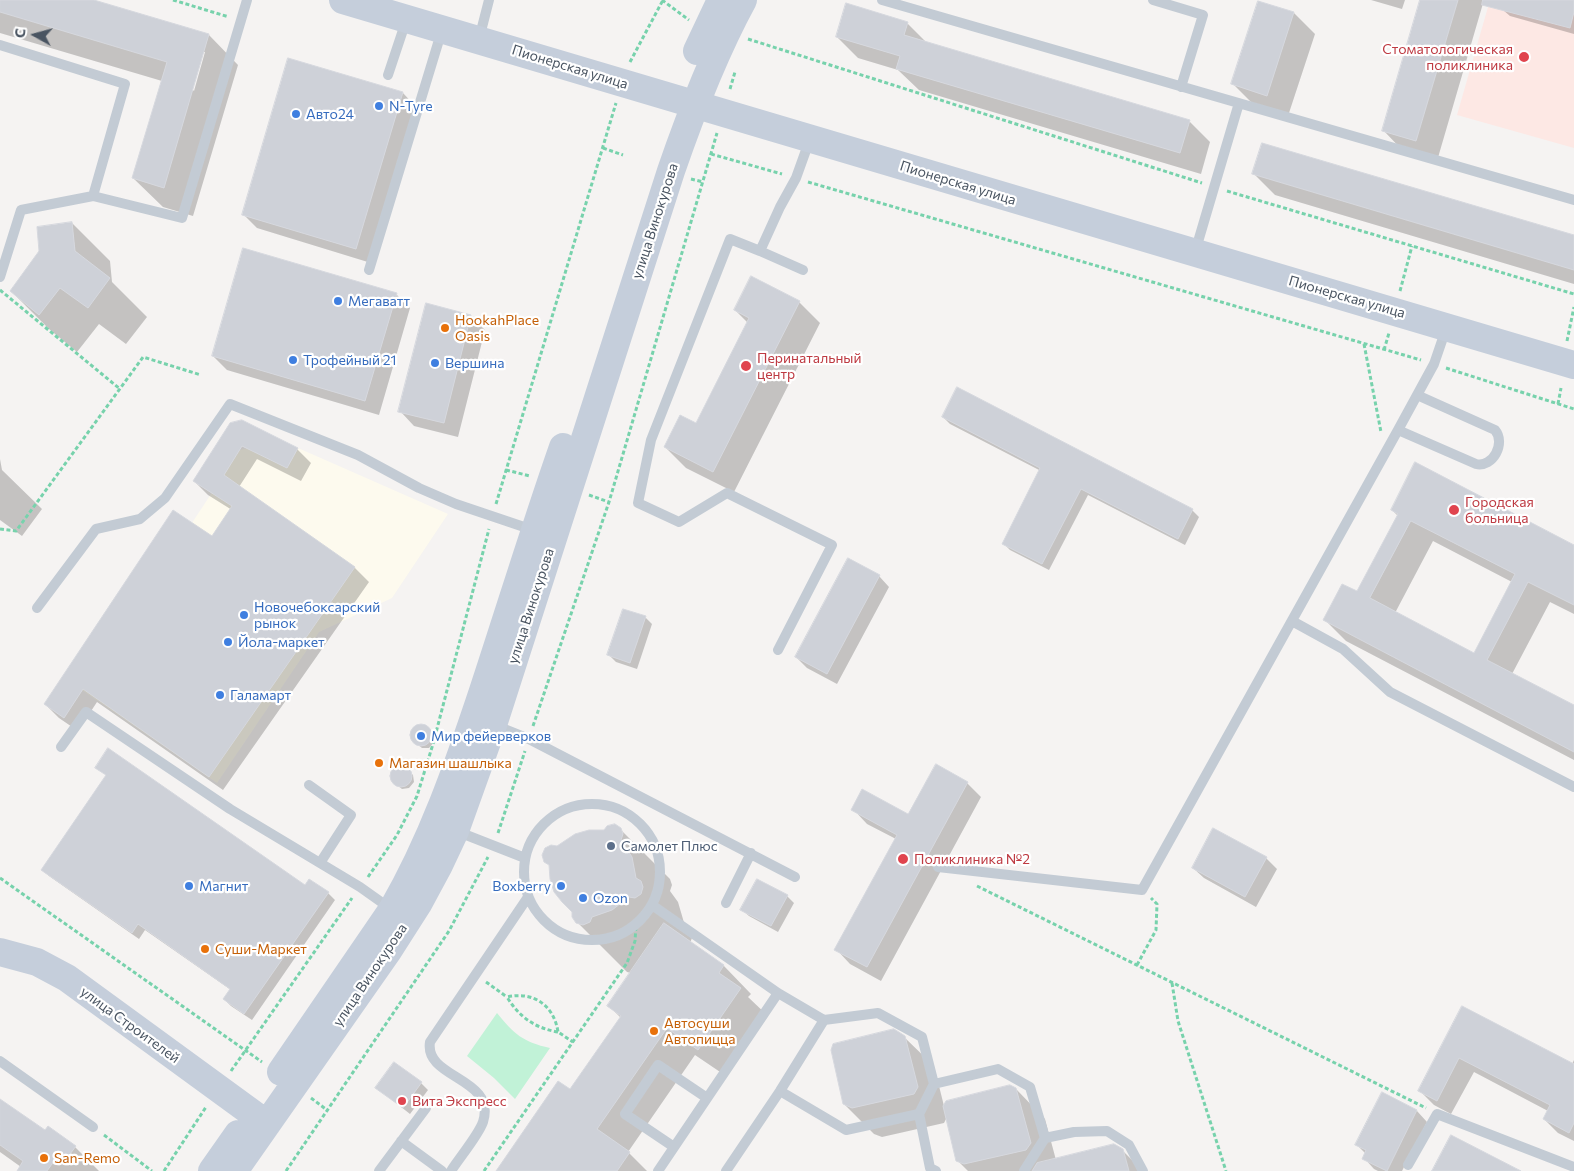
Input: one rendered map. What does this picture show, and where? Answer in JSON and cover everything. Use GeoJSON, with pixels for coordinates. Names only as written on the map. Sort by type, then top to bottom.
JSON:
{"type":"FeatureCollection","features":[{"type":"Feature","properties":{"kind":"main road","name":"Пионерская улица"},"geometry":{"type":"LineString","coordinates":[[343,0],[1194,253],[1447,326],[1570,356]]}},
{"type":"Feature","properties":{"kind":"main road","name":"улица Винокурова"},"geometry":{"type":"LineString","coordinates":[[212,1171],[260,1119],[388,951],[440,865],[455,830],[484,721],[544,534],[671,171],[685,102],[707,27],[720,0]]}},
{"type":"Feature","properties":{"kind":"main road","name":"улица Винокурова"},"geometry":{"type":"LineString","coordinates":[[685,102],[743,0]]}},
{"type":"Feature","properties":{"kind":"main road","name":"улица Винокурова"},"geometry":{"type":"LineString","coordinates":[[234,1171],[260,1119],[408,882],[484,721]]}},
{"type":"Feature","properties":{"kind":"main road","name":"улица Строителей"},"geometry":{"type":"LineString","coordinates":[[0,952],[37,962],[66,978],[260,1119]]}},
{"type":"Feature","properties":{"kind":"lane"},"geometry":{"type":"LineString","coordinates":[[0,277],[21,210],[93,196],[182,218],[248,0]]}},
{"type":"Feature","properties":{"kind":"lane"},"geometry":{"type":"LineString","coordinates":[[478,40],[489,0]]}},
{"type":"Feature","properties":{"kind":"lane"},"geometry":{"type":"LineString","coordinates":[[882,0],[1574,200]]}},
{"type":"Feature","properties":{"kind":"lane"},"geometry":{"type":"LineString","coordinates":[[1153,0],[1202,15],[1181,87]]}},
{"type":"Feature","properties":{"kind":"lane"},"geometry":{"type":"LineString","coordinates":[[388,75],[407,19]]}},
{"type":"Feature","properties":{"kind":"lane"},"geometry":{"type":"LineString","coordinates":[[369,270],[442,30]]}},
{"type":"Feature","properties":{"kind":"lane"},"geometry":{"type":"LineString","coordinates":[[0,45],[125,84],[93,196]]}},
{"type":"Feature","properties":{"kind":"lane"},"geometry":{"type":"LineString","coordinates":[[1194,253],[1239,104]]}},
{"type":"Feature","properties":{"kind":"lane"},"geometry":{"type":"LineString","coordinates":[[760,251],[780,207],[796,178],[810,139]]}},
{"type":"Feature","properties":{"kind":"lane"},"geometry":{"type":"LineString","coordinates":[[778,650],[832,545],[727,493],[679,522],[638,503],[651,440],[730,239],[802,270]]}},
{"type":"Feature","properties":{"kind":"lane"},"geometry":{"type":"LineString","coordinates":[[938,867],[1142,890],[1385,455],[1434,364],[1447,326]]}},
{"type":"Feature","properties":{"kind":"lane"},"geometry":{"type":"LineString","coordinates":[[1398,430],[1476,464],[1484,464],[1492,460],[1500,442],[1500,437],[1495,430],[1417,395]]}},
{"type":"Feature","properties":{"kind":"lane"},"geometry":{"type":"LineString","coordinates":[[37,608],[96,529],[140,519],[165,498],[230,404],[358,455],[419,488],[456,504],[492,518],[544,534]]}},
{"type":"Feature","properties":{"kind":"lane"},"geometry":{"type":"LineString","coordinates":[[1292,621],[1343,649],[1390,692],[1574,787]]}},
{"type":"Feature","properties":{"kind":"lane"},"geometry":{"type":"LineString","coordinates":[[61,747],[86,712],[230,809],[320,863],[392,910]]}},
{"type":"Feature","properties":{"kind":"lane"},"geometry":{"type":"LineString","coordinates":[[484,721],[529,738],[796,877]]}},
{"type":"Feature","properties":{"kind":"lane"},"geometry":{"type":"LineString","coordinates":[[308,785],[351,815],[320,863]]}},
{"type":"Feature","properties":{"kind":"lane"},"geometry":{"type":"LineString","coordinates":[[582,804],[610,806],[629,814],[644,827],[658,852],[661,865],[661,879],[658,893],[645,916],[625,933],[601,940],[575,939],[551,928],[534,908],[528,897],[524,871],[525,858],[529,845],[536,833],[545,822],[556,814],[582,804]]}},
{"type":"Feature","properties":{"kind":"lane"},"geometry":{"type":"LineString","coordinates":[[455,830],[525,858]]}},
{"type":"Feature","properties":{"kind":"lane"},"geometry":{"type":"LineString","coordinates":[[726,903],[751,853]]}},
{"type":"Feature","properties":{"kind":"lane"},"geometry":{"type":"LineString","coordinates":[[450,1171],[482,1124],[484,1108],[476,1091],[435,1062],[429,1048],[433,1035],[528,897]]}},
{"type":"Feature","properties":{"kind":"lane"},"geometry":{"type":"LineString","coordinates":[[652,905],[778,993],[824,1020],[878,1013],[922,1037],[934,1084],[919,1114],[930,1168],[936,1171]]}},
{"type":"Feature","properties":{"kind":"lane"},"geometry":{"type":"LineString","coordinates":[[658,1171],[778,993]]}},
{"type":"Feature","properties":{"kind":"lane"},"geometry":{"type":"LineString","coordinates":[[726,1171],[780,1091],[824,1020]]}},
{"type":"Feature","properties":{"kind":"lane"},"geometry":{"type":"LineString","coordinates":[[0,1061],[93,1127]]}},
{"type":"Feature","properties":{"kind":"lane"},"geometry":{"type":"LineString","coordinates":[[674,1147],[625,1114],[658,1065],[707,1098]]}},
{"type":"Feature","properties":{"kind":"lane"},"geometry":{"type":"LineString","coordinates":[[934,1084],[998,1069],[1030,1086],[1044,1138],[1024,1171]]}},
{"type":"Feature","properties":{"kind":"lane"},"geometry":{"type":"LineString","coordinates":[[780,1091],[846,1130],[919,1114]]}},
{"type":"Feature","properties":{"kind":"lane"},"geometry":{"type":"LineString","coordinates":[[379,1171],[426,1108]]}},
{"type":"Feature","properties":{"kind":"lane"},"geometry":{"type":"LineString","coordinates":[[1408,1164],[1438,1114],[1574,1167]]}},
{"type":"Feature","properties":{"kind":"lane"},"geometry":{"type":"LineString","coordinates":[[1044,1138],[1074,1132],[1107,1131],[1129,1145],[1143,1171]]}},
{"type":"Feature","properties":{"kind":"lane"},"geometry":{"type":"LineString","coordinates":[[401,1141],[442,1171]]}},
{"type":"Feature","properties":{"kind":"path"},"geometry":{"type":"LineString","coordinates":[[173,0],[241,20]]}},
{"type":"Feature","properties":{"kind":"path"},"geometry":{"type":"LineString","coordinates":[[628,65],[663,0],[690,22]]}},
{"type":"Feature","properties":{"kind":"path"},"geometry":{"type":"LineString","coordinates":[[744,38],[1214,187],[1574,294]]}},
{"type":"Feature","properties":{"kind":"path"},"geometry":{"type":"LineString","coordinates":[[164,1171],[218,1088],[397,836],[417,796],[433,744],[492,518],[618,97]]}},
{"type":"Feature","properties":{"kind":"path"},"geometry":{"type":"LineString","coordinates":[[603,148],[623,155]]}},
{"type":"Feature","properties":{"kind":"path"},"geometry":{"type":"LineString","coordinates":[[711,154],[1434,364],[1574,409]]}},
{"type":"Feature","properties":{"kind":"path"},"geometry":{"type":"LineString","coordinates":[[0,290],[120,389]]}},
{"type":"Feature","properties":{"kind":"path"},"geometry":{"type":"LineString","coordinates":[[1570,356],[1574,307]]}},
{"type":"Feature","properties":{"kind":"path"},"geometry":{"type":"LineString","coordinates":[[1364,344],[1385,455]]}},
{"type":"Feature","properties":{"kind":"path"},"geometry":{"type":"LineString","coordinates":[[0,529],[16,531],[143,358],[201,375]]}},
{"type":"Feature","properties":{"kind":"path"},"geometry":{"type":"LineString","coordinates":[[1558,404],[1561,388]]}},
{"type":"Feature","properties":{"kind":"path"},"geometry":{"type":"LineString","coordinates":[[506,470],[530,476]]}},
{"type":"Feature","properties":{"kind":"path"},"geometry":{"type":"LineString","coordinates":[[581,492],[609,502]]}},
{"type":"Feature","properties":{"kind":"path"},"geometry":{"type":"LineString","coordinates":[[0,878],[266,1065]]}},
{"type":"Feature","properties":{"kind":"path"},"geometry":{"type":"LineString","coordinates":[[973,884],[1438,1114]]}},
{"type":"Feature","properties":{"kind":"path"},"geometry":{"type":"LineString","coordinates":[[1137,966],[1156,930],[1157,904],[1142,890]]}},
{"type":"Feature","properties":{"kind":"path"},"geometry":{"type":"LineString","coordinates":[[484,1171],[627,963],[635,941],[636,925]]}},
{"type":"Feature","properties":{"kind":"path"},"geometry":{"type":"LineString","coordinates":[[475,975],[507,997],[516,1011],[528,1021],[542,1028],[558,1032],[573,1042]]}},
{"type":"Feature","properties":{"kind":"path"},"geometry":{"type":"LineString","coordinates":[[1172,983],[1178,1021],[1226,1171]]}},
{"type":"Feature","properties":{"kind":"path"},"geometry":{"type":"LineString","coordinates":[[507,997],[528,996],[547,1006],[555,1018],[558,1032]]}},
{"type":"Feature","properties":{"kind":"path"},"geometry":{"type":"LineString","coordinates":[[304,1093],[328,1110]]}},
{"type":"Feature","properties":{"kind":"path"},"geometry":{"type":"LineString","coordinates":[[93,1127],[152,1171]]}},
{"type":"Feature","properties":{"kind":"shaded area","name":"Cтоматологическая поликлиника"},"geometry":{"type":"Polygon","coordinates":[[[1490,0],[1574,0],[1574,148],[1457,115],[1490,0]]]}},
{"type":"Feature","properties":{"kind":"shaded area","name":"Новочебоксарский рынок"},"geometry":{"type":"Polygon","coordinates":[[[248,448],[287,468],[298,448],[448,514],[392,598],[319,632],[217,783],[82,690],[240,450],[248,448]]]}},
{"type":"Feature","properties":{"kind":"green space"},"geometry":{"type":"Polygon","coordinates":[[[497,1013],[526,1040],[550,1048],[515,1099],[494,1078],[467,1056],[497,1013]]]}},
{"type":"Feature","properties":{"kind":"building"},"geometry":{"type":"Polygon","coordinates":[[[0,0],[94,0],[209,34],[164,188],[132,178],[167,62],[0,12],[0,0]]]}},
{"type":"Feature","properties":{"kind":"building"},"geometry":{"type":"Polygon","coordinates":[[[1420,0],[1458,0],[1416,141],[1382,131],[1420,0]]]}},
{"type":"Feature","properties":{"kind":"building"},"geometry":{"type":"Polygon","coordinates":[[[1483,0],[1574,0],[1574,12],[1570,28],[1482,5],[1483,0]]]}},
{"type":"Feature","properties":{"kind":"building"},"geometry":{"type":"Polygon","coordinates":[[[1258,1],[1294,12],[1267,96],[1231,84],[1258,1]]]}},
{"type":"Feature","properties":{"kind":"building"},"geometry":{"type":"Polygon","coordinates":[[[846,3],[908,22],[904,35],[1190,120],[1180,153],[896,69],[900,56],[836,37],[846,3]]]}},
{"type":"Feature","properties":{"kind":"building"},"geometry":{"type":"Polygon","coordinates":[[[288,58],[403,92],[356,249],[242,215],[288,58]]]}},
{"type":"Feature","properties":{"kind":"building"},"geometry":{"type":"Polygon","coordinates":[[[1262,143],[1574,235],[1574,270],[1252,174],[1262,143]]]}},
{"type":"Feature","properties":{"kind":"building"},"geometry":{"type":"Polygon","coordinates":[[[72,222],[75,251],[110,278],[88,308],[60,288],[39,315],[10,291],[39,251],[37,227],[72,222]]]}},
{"type":"Feature","properties":{"kind":"building"},"geometry":{"type":"Polygon","coordinates":[[[243,248],[397,293],[365,401],[212,356],[243,248]]]}},
{"type":"Feature","properties":{"kind":"building","name":"Перинатальный центр"},"geometry":{"type":"Polygon","coordinates":[[[751,276],[800,301],[713,472],[664,447],[680,415],[696,423],[749,318],[734,310],[751,276]]]}},
{"type":"Feature","properties":{"kind":"building","name":"Вершина"},"geometry":{"type":"Polygon","coordinates":[[[426,303],[471,315],[444,423],[398,412],[426,303]]]}},
{"type":"Feature","properties":{"kind":"building"},"geometry":{"type":"Polygon","coordinates":[[[957,387],[1193,509],[1178,539],[1081,489],[1042,564],[1002,544],[1040,468],[942,417],[957,387]]]}},
{"type":"Feature","properties":{"kind":"building","name":"Новочебоксарский рынок"},"geometry":{"type":"Polygon","coordinates":[[[242,420],[298,448],[287,468],[242,446],[224,475],[355,567],[209,777],[83,689],[64,718],[44,704],[173,510],[212,536],[232,506],[193,481],[230,423],[242,420]]]}},
{"type":"Feature","properties":{"kind":"building"},"geometry":{"type":"Polygon","coordinates":[[[1415,462],[1574,545],[1574,605],[1528,582],[1487,660],[1574,705],[1574,752],[1323,620],[1342,584],[1357,591],[1398,514],[1391,510],[1415,462]],[[1411,521],[1370,598],[1474,653],[1515,574],[1411,521]]]}},
{"type":"Feature","properties":{"kind":"building"},"geometry":{"type":"Polygon","coordinates":[[[848,558],[880,575],[827,674],[795,657],[848,558]]]}},
{"type":"Feature","properties":{"kind":"building"},"geometry":{"type":"Polygon","coordinates":[[[623,609],[646,616],[630,663],[607,655],[623,609]]]}},
{"type":"Feature","properties":{"kind":"building"},"geometry":{"type":"Polygon","coordinates":[[[421,724],[431,731],[432,735],[425,745],[421,746],[411,739],[410,735],[417,725],[421,724]]]}},
{"type":"Feature","properties":{"kind":"building"},"geometry":{"type":"Polygon","coordinates":[[[108,748],[305,885],[309,879],[329,892],[244,1014],[223,999],[230,989],[138,924],[132,933],[41,870],[106,775],[95,768],[108,748]]]}},
{"type":"Feature","properties":{"kind":"building"},"geometry":{"type":"Polygon","coordinates":[[[936,764],[968,782],[867,967],[834,950],[897,835],[851,810],[862,789],[908,814],[936,764]]]}},
{"type":"Feature","properties":{"kind":"building"},"geometry":{"type":"Polygon","coordinates":[[[401,765],[411,772],[412,776],[405,786],[401,787],[391,780],[390,776],[397,766],[401,765]]]}},
{"type":"Feature","properties":{"kind":"building"},"geometry":{"type":"Polygon","coordinates":[[[615,824],[621,828],[623,834],[621,840],[632,857],[636,878],[641,881],[643,887],[641,894],[635,898],[629,897],[612,910],[592,917],[590,922],[583,925],[576,923],[572,917],[572,912],[554,892],[550,879],[549,865],[544,862],[542,855],[545,848],[551,845],[557,846],[575,834],[589,830],[604,830],[607,826],[615,824]]]}},
{"type":"Feature","properties":{"kind":"building"},"geometry":{"type":"Polygon","coordinates":[[[1213,828],[1267,857],[1245,897],[1192,868],[1213,828]]]}},
{"type":"Feature","properties":{"kind":"building"},"geometry":{"type":"Polygon","coordinates":[[[757,879],[788,895],[771,926],[740,910],[757,879]]]}},
{"type":"Feature","properties":{"kind":"building"},"geometry":{"type":"Polygon","coordinates":[[[664,923],[724,965],[719,973],[741,988],[698,1050],[667,1028],[597,1129],[630,1152],[617,1171],[496,1171],[558,1081],[570,1089],[621,1016],[607,1006],[664,923]]]}},
{"type":"Feature","properties":{"kind":"building"},"geometry":{"type":"Polygon","coordinates":[[[1462,1006],[1574,1064],[1574,1123],[1569,1133],[1543,1119],[1550,1105],[1459,1058],[1437,1101],[1418,1091],[1462,1006]]]}},
{"type":"Feature","properties":{"kind":"building"},"geometry":{"type":"Polygon","coordinates":[[[894,1029],[905,1036],[918,1087],[914,1094],[852,1108],[843,1104],[831,1050],[833,1044],[894,1029]]]}},
{"type":"Feature","properties":{"kind":"building"},"geometry":{"type":"Polygon","coordinates":[[[394,1062],[422,1082],[403,1108],[375,1088],[394,1062]]]}},
{"type":"Feature","properties":{"kind":"building"},"geometry":{"type":"Polygon","coordinates":[[[1010,1085],[1016,1088],[1031,1143],[1026,1150],[964,1164],[956,1161],[943,1106],[946,1101],[1010,1085]]]}},
{"type":"Feature","properties":{"kind":"building"},"geometry":{"type":"Polygon","coordinates":[[[1382,1092],[1417,1110],[1387,1171],[1362,1159],[1366,1150],[1355,1145],[1382,1092]]]}},
{"type":"Feature","properties":{"kind":"building"},"geometry":{"type":"Polygon","coordinates":[[[0,1099],[45,1130],[48,1126],[76,1146],[64,1162],[57,1157],[47,1171],[17,1171],[23,1161],[0,1145],[0,1099]]]}},
{"type":"Feature","properties":{"kind":"building"},"geometry":{"type":"Polygon","coordinates":[[[1451,1135],[1521,1171],[1432,1171],[1451,1135]]]}},
{"type":"Feature","properties":{"kind":"building"},"geometry":{"type":"Polygon","coordinates":[[[1114,1144],[1123,1149],[1129,1171],[1032,1171],[1037,1163],[1114,1144]]]}},
{"type":"Feature","properties":{"kind":"place","name":"Cтоматологическая поликлиника"},"geometry":{"type":"Point","coordinates":[1524,57]}},
{"type":"Feature","properties":{"kind":"place","name":"N-Tyre"},"geometry":{"type":"Point","coordinates":[379,106]}},
{"type":"Feature","properties":{"kind":"place","name":"Авто24"},"geometry":{"type":"Point","coordinates":[296,114]}},
{"type":"Feature","properties":{"kind":"place","name":"Мегаватт"},"geometry":{"type":"Point","coordinates":[338,301]}},
{"type":"Feature","properties":{"kind":"place","name":"HookahPlace Oasis"},"geometry":{"type":"Point","coordinates":[445,328]}},
{"type":"Feature","properties":{"kind":"place","name":"Трофейный 21"},"geometry":{"type":"Point","coordinates":[293,360]}},
{"type":"Feature","properties":{"kind":"place","name":"Вершина"},"geometry":{"type":"Point","coordinates":[435,363]}},
{"type":"Feature","properties":{"kind":"place","name":"Перинатальный центр"},"geometry":{"type":"Point","coordinates":[746,366]}},
{"type":"Feature","properties":{"kind":"place","name":"Городская больница"},"geometry":{"type":"Point","coordinates":[1454,510]}},
{"type":"Feature","properties":{"kind":"place","name":"Новочебоксарский рынок"},"geometry":{"type":"Point","coordinates":[244,615]}},
{"type":"Feature","properties":{"kind":"place","name":"Йола-маркет"},"geometry":{"type":"Point","coordinates":[228,642]}},
{"type":"Feature","properties":{"kind":"place","name":"Галамарт"},"geometry":{"type":"Point","coordinates":[220,695]}},
{"type":"Feature","properties":{"kind":"place","name":"Мир фейерверков"},"geometry":{"type":"Point","coordinates":[421,736]}},
{"type":"Feature","properties":{"kind":"place","name":"Магазин шашлыка"},"geometry":{"type":"Point","coordinates":[379,763]}},
{"type":"Feature","properties":{"kind":"place","name":"Самолет Плюс"},"geometry":{"type":"Point","coordinates":[611,846]}},
{"type":"Feature","properties":{"kind":"place","name":"Поликлиника №2"},"geometry":{"type":"Point","coordinates":[903,859]}},
{"type":"Feature","properties":{"kind":"place","name":"Магнит"},"geometry":{"type":"Point","coordinates":[189,886]}},
{"type":"Feature","properties":{"kind":"place","name":"Boxberry"},"geometry":{"type":"Point","coordinates":[561,886]}},
{"type":"Feature","properties":{"kind":"place","name":"Ozon"},"geometry":{"type":"Point","coordinates":[583,898]}},
{"type":"Feature","properties":{"kind":"place","name":"Суши-Маркет"},"geometry":{"type":"Point","coordinates":[205,949]}},
{"type":"Feature","properties":{"kind":"place","name":"Автосуши Автопицца"},"geometry":{"type":"Point","coordinates":[654,1031]}},
{"type":"Feature","properties":{"kind":"place","name":"Вита Экспресс"},"geometry":{"type":"Point","coordinates":[402,1101]}},
{"type":"Feature","properties":{"kind":"place","name":"San-Remo"},"geometry":{"type":"Point","coordinates":[44,1158]}}]}
